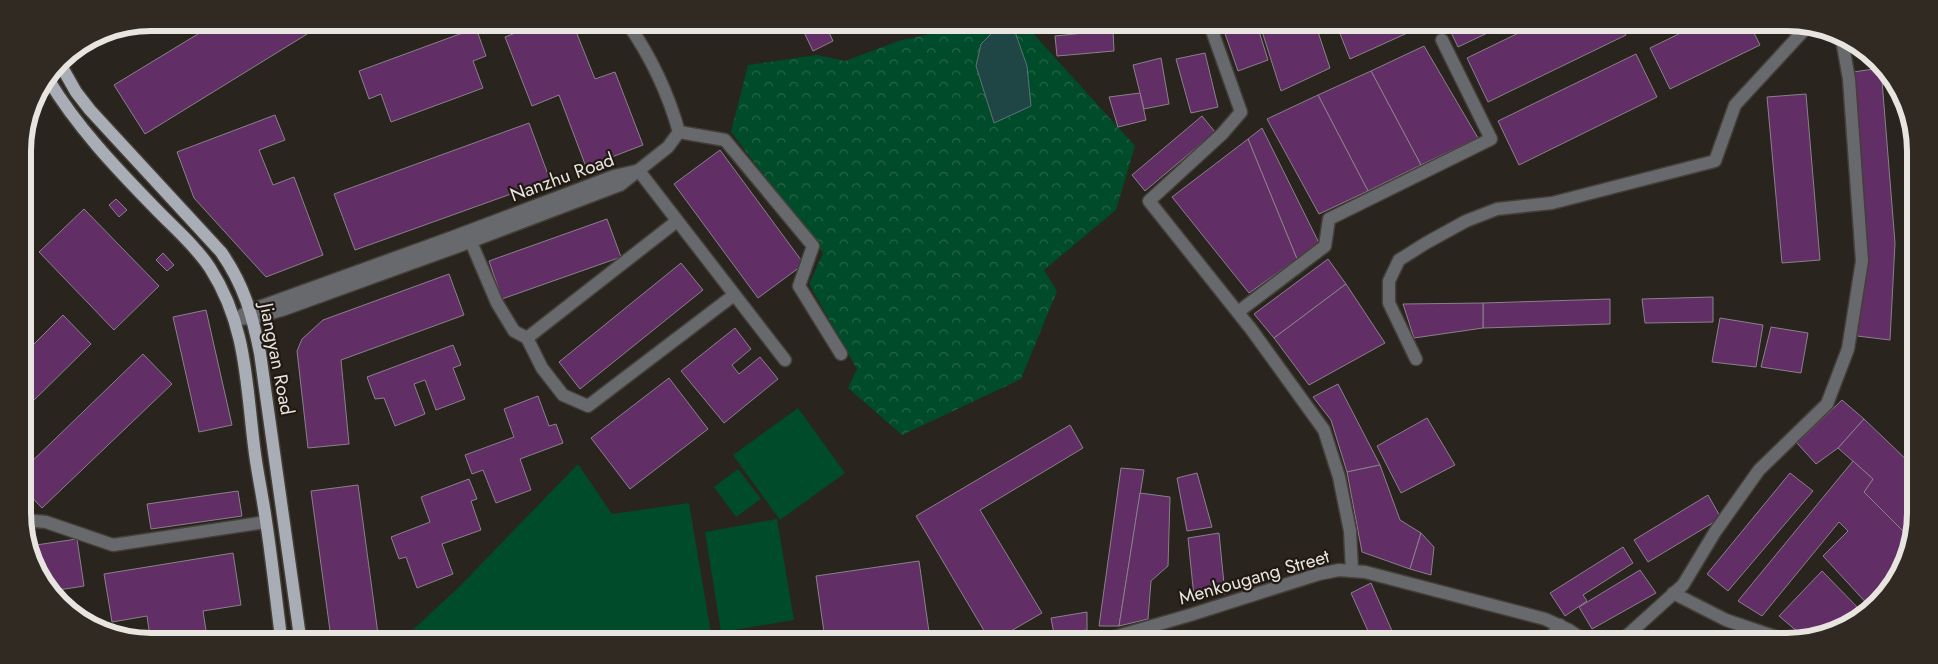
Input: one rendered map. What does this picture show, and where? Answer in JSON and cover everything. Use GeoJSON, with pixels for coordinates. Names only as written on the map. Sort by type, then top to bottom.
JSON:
{"type":"FeatureCollection","features":[{"type":"Feature","properties":{"kind":"main road","name":"Jiangyan Road"},"geometry":{"type":"LineString","coordinates":[[63,70],[76,92],[90,110],[221,252],[233,269],[252,314],[261,363],[299,633]]}},
{"type":"Feature","properties":{"kind":"main road","name":"Jiangyan Road"},"geometry":{"type":"LineString","coordinates":[[51,85],[66,108],[86,134],[191,243],[210,267],[235,319],[240,336],[248,389],[255,453],[280,633]]}},
{"type":"Feature","properties":{"kind":"street"},"geometry":{"type":"LineString","coordinates":[[1212,31],[1241,112],[1222,134],[1149,201],[1238,312],[1324,430],[1341,486],[1350,532],[1352,571]]}},
{"type":"Feature","properties":{"kind":"street"},"geometry":{"type":"LineString","coordinates":[[633,32],[666,92],[679,132]]}},
{"type":"Feature","properties":{"kind":"street"},"geometry":{"type":"LineString","coordinates":[[1416,359],[1389,303],[1389,281],[1399,260],[1466,221],[1497,210],[1552,203],[1715,161],[1735,105],[1801,32]]}},
{"type":"Feature","properties":{"kind":"street"},"geometry":{"type":"LineString","coordinates":[[1238,312],[1325,246],[1329,219],[1490,139],[1442,40]]}},
{"type":"Feature","properties":{"kind":"street"},"geometry":{"type":"LineString","coordinates":[[1631,632],[1683,585],[1715,532],[1759,470],[1827,404],[1848,349],[1862,262],[1848,79],[1843,45]]}},
{"type":"Feature","properties":{"kind":"street"},"geometry":{"type":"LineString","coordinates":[[679,132],[668,147],[639,171],[785,360]]}},
{"type":"Feature","properties":{"kind":"street"},"geometry":{"type":"LineString","coordinates":[[679,132],[725,140],[813,246],[799,286],[841,354]]}},
{"type":"Feature","properties":{"kind":"street","name":"Nanzhu Road"},"geometry":{"type":"LineString","coordinates":[[235,319],[614,176],[639,171]]}},
{"type":"Feature","properties":{"kind":"street","name":"Nanzhu Road"},"geometry":{"type":"LineString","coordinates":[[252,314],[282,310],[472,242],[620,185],[639,171]]}},
{"type":"Feature","properties":{"kind":"street"},"geometry":{"type":"LineString","coordinates":[[527,338],[677,220]]}},
{"type":"Feature","properties":{"kind":"street"},"geometry":{"type":"LineString","coordinates":[[472,242],[497,303],[514,331],[527,338],[542,368],[563,395],[588,406],[734,294]]}},
{"type":"Feature","properties":{"kind":"street"},"geometry":{"type":"LineString","coordinates":[[32,521],[46,522],[114,545],[266,522]]}},
{"type":"Feature","properties":{"kind":"street","name":"Menkougang Street"},"geometry":{"type":"LineString","coordinates":[[1130,632],[1319,574],[1339,570],[1365,572],[1516,610],[1560,625],[1572,632]]}},
{"type":"Feature","properties":{"kind":"street"},"geometry":{"type":"LineString","coordinates":[[1673,593],[1726,620],[1765,632]]}},
{"type":"Feature","properties":{"kind":"street"},"geometry":{"type":"LineString","coordinates":[[1555,632],[1560,625]]}},
{"type":"Feature","properties":{"kind":"green space"},"geometry":{"type":"Polygon","coordinates":[[[1031,31],[1135,146],[1116,210],[1044,270],[1057,291],[1021,379],[902,435],[848,388],[857,369],[809,284],[823,253],[731,132],[748,65],[817,55],[845,61],[901,40],[942,32],[1031,31]]]}},
{"type":"Feature","properties":{"kind":"green space"},"geometry":{"type":"Polygon","coordinates":[[[798,408],[845,473],[780,520],[733,455],[798,408]]]}},
{"type":"Feature","properties":{"kind":"green space"},"geometry":{"type":"Polygon","coordinates":[[[578,464],[612,514],[689,503],[711,633],[410,633],[458,588],[578,464]]]}},
{"type":"Feature","properties":{"kind":"green space"},"geometry":{"type":"Polygon","coordinates":[[[738,469],[761,499],[736,517],[714,487],[738,469]]]}},
{"type":"Feature","properties":{"kind":"green space"},"geometry":{"type":"Polygon","coordinates":[[[777,519],[794,620],[721,632],[705,532],[777,519]]]}},
{"type":"Feature","properties":{"kind":"water"},"geometry":{"type":"Polygon","coordinates":[[[994,31],[1015,31],[1027,66],[1031,106],[994,123],[976,66],[981,44],[994,31]]]}},
{"type":"Feature","properties":{"kind":"building"},"geometry":{"type":"Polygon","coordinates":[[[1113,31],[1114,51],[1057,56],[1055,36],[1113,31]]]}},
{"type":"Feature","properties":{"kind":"building"},"geometry":{"type":"Polygon","coordinates":[[[1224,31],[1259,31],[1268,60],[1238,71],[1224,31]]]}},
{"type":"Feature","properties":{"kind":"building"},"geometry":{"type":"Polygon","coordinates":[[[1262,31],[1318,31],[1330,68],[1281,91],[1262,31]]]}},
{"type":"Feature","properties":{"kind":"building"},"geometry":{"type":"Polygon","coordinates":[[[1339,31],[1411,31],[1350,59],[1339,31]]]}},
{"type":"Feature","properties":{"kind":"building"},"geometry":{"type":"Polygon","coordinates":[[[1450,31],[1491,31],[1458,47],[1450,31]]]}},
{"type":"Feature","properties":{"kind":"building"},"geometry":{"type":"Polygon","coordinates":[[[1522,31],[1624,31],[1626,35],[1488,102],[1467,58],[1522,31]]]}},
{"type":"Feature","properties":{"kind":"building"},"geometry":{"type":"Polygon","coordinates":[[[1685,31],[1753,31],[1760,45],[1670,89],[1650,48],[1685,31]]]}},
{"type":"Feature","properties":{"kind":"building"},"geometry":{"type":"Polygon","coordinates":[[[201,32],[311,32],[145,134],[114,85],[201,32]]]}},
{"type":"Feature","properties":{"kind":"building"},"geometry":{"type":"Polygon","coordinates":[[[466,32],[477,32],[486,56],[473,61],[483,88],[391,122],[381,94],[369,99],[359,71],[466,32]]]}},
{"type":"Feature","properties":{"kind":"building"},"geometry":{"type":"Polygon","coordinates":[[[519,32],[576,32],[595,79],[615,72],[643,145],[586,167],[559,95],[532,106],[505,37],[519,32]]]}},
{"type":"Feature","properties":{"kind":"building"},"geometry":{"type":"Polygon","coordinates":[[[804,32],[829,32],[833,41],[813,51],[804,32]]]}},
{"type":"Feature","properties":{"kind":"building"},"geometry":{"type":"Polygon","coordinates":[[[1424,46],[1478,138],[1421,165],[1371,71],[1424,46]]]}},
{"type":"Feature","properties":{"kind":"building"},"geometry":{"type":"Polygon","coordinates":[[[1205,53],[1218,107],[1191,113],[1176,59],[1205,53]]]}},
{"type":"Feature","properties":{"kind":"building"},"geometry":{"type":"Polygon","coordinates":[[[1636,54],[1657,97],[1519,165],[1498,121],[1636,54]]]}},
{"type":"Feature","properties":{"kind":"building"},"geometry":{"type":"Polygon","coordinates":[[[1161,58],[1169,104],[1144,109],[1133,65],[1161,58]]]}},
{"type":"Feature","properties":{"kind":"building"},"geometry":{"type":"Polygon","coordinates":[[[1874,69],[1882,78],[1895,243],[1890,340],[1857,336],[1867,248],[1853,72],[1874,69]]]}},
{"type":"Feature","properties":{"kind":"building"},"geometry":{"type":"Polygon","coordinates":[[[1371,71],[1421,165],[1368,191],[1318,95],[1371,71]]]}},
{"type":"Feature","properties":{"kind":"building"},"geometry":{"type":"Polygon","coordinates":[[[1140,93],[1146,120],[1118,127],[1109,97],[1140,93]]]}},
{"type":"Feature","properties":{"kind":"building"},"geometry":{"type":"Polygon","coordinates":[[[1806,94],[1820,260],[1782,263],[1767,97],[1806,94]]]}},
{"type":"Feature","properties":{"kind":"building"},"geometry":{"type":"Polygon","coordinates":[[[1318,95],[1368,191],[1319,214],[1267,119],[1318,95]]]}},
{"type":"Feature","properties":{"kind":"building"},"geometry":{"type":"Polygon","coordinates":[[[275,115],[285,140],[259,150],[273,185],[294,177],[323,255],[266,277],[194,198],[177,152],[275,115]]]}},
{"type":"Feature","properties":{"kind":"building"},"geometry":{"type":"Polygon","coordinates":[[[1202,116],[1215,132],[1145,191],[1132,175],[1202,116]]]}},
{"type":"Feature","properties":{"kind":"building"},"geometry":{"type":"Polygon","coordinates":[[[529,123],[550,180],[355,250],[334,194],[529,123]]]}},
{"type":"Feature","properties":{"kind":"building"},"geometry":{"type":"Polygon","coordinates":[[[1262,128],[1319,243],[1297,259],[1248,139],[1262,128]]]}},
{"type":"Feature","properties":{"kind":"building"},"geometry":{"type":"Polygon","coordinates":[[[1248,139],[1297,259],[1249,293],[1172,197],[1248,139]]]}},
{"type":"Feature","properties":{"kind":"building"},"geometry":{"type":"Polygon","coordinates":[[[720,150],[804,264],[758,298],[674,184],[720,150]]]}},
{"type":"Feature","properties":{"kind":"building"},"geometry":{"type":"Polygon","coordinates":[[[116,199],[127,210],[119,217],[109,205],[116,199]]]}},
{"type":"Feature","properties":{"kind":"building"},"geometry":{"type":"Polygon","coordinates":[[[84,209],[159,286],[114,330],[39,252],[84,209]]]}},
{"type":"Feature","properties":{"kind":"building"},"geometry":{"type":"Polygon","coordinates":[[[607,219],[621,257],[502,299],[489,261],[607,219]]]}},
{"type":"Feature","properties":{"kind":"building"},"geometry":{"type":"Polygon","coordinates":[[[163,253],[174,265],[167,271],[156,260],[163,253]]]}},
{"type":"Feature","properties":{"kind":"building"},"geometry":{"type":"Polygon","coordinates":[[[1328,259],[1346,284],[1274,338],[1254,314],[1328,259]]]}},
{"type":"Feature","properties":{"kind":"building"},"geometry":{"type":"Polygon","coordinates":[[[681,263],[703,290],[580,389],[559,362],[681,263]]]}},
{"type":"Feature","properties":{"kind":"building"},"geometry":{"type":"Polygon","coordinates":[[[449,274],[464,315],[341,360],[349,444],[308,448],[297,351],[302,339],[323,320],[449,274]]]}},
{"type":"Feature","properties":{"kind":"building"},"geometry":{"type":"Polygon","coordinates":[[[1346,284],[1385,343],[1309,385],[1274,338],[1346,284]]]}},
{"type":"Feature","properties":{"kind":"building"},"geometry":{"type":"Polygon","coordinates":[[[1713,297],[1713,322],[1645,323],[1642,299],[1713,297]]]}},
{"type":"Feature","properties":{"kind":"building"},"geometry":{"type":"Polygon","coordinates":[[[1610,299],[1610,324],[1483,328],[1483,303],[1610,299]]]}},
{"type":"Feature","properties":{"kind":"building"},"geometry":{"type":"Polygon","coordinates":[[[1483,303],[1483,328],[1414,338],[1403,304],[1483,303]]]}},
{"type":"Feature","properties":{"kind":"building"},"geometry":{"type":"Polygon","coordinates":[[[206,310],[232,425],[199,432],[173,317],[206,310]]]}},
{"type":"Feature","properties":{"kind":"building"},"geometry":{"type":"Polygon","coordinates":[[[63,315],[91,344],[31,403],[31,347],[63,315]]]}},
{"type":"Feature","properties":{"kind":"building"},"geometry":{"type":"Polygon","coordinates":[[[1720,318],[1763,325],[1756,367],[1712,362],[1720,318]]]}},
{"type":"Feature","properties":{"kind":"building"},"geometry":{"type":"Polygon","coordinates":[[[1771,327],[1808,333],[1801,373],[1761,367],[1771,327]]]}},
{"type":"Feature","properties":{"kind":"building"},"geometry":{"type":"Polygon","coordinates":[[[735,328],[751,349],[732,365],[739,374],[760,357],[778,379],[724,423],[681,371],[735,328]]]}},
{"type":"Feature","properties":{"kind":"building"},"geometry":{"type":"Polygon","coordinates":[[[453,345],[461,365],[453,368],[465,399],[436,410],[425,380],[414,384],[425,414],[395,426],[384,398],[375,399],[367,377],[453,345]]]}},
{"type":"Feature","properties":{"kind":"building"},"geometry":{"type":"Polygon","coordinates":[[[143,354],[172,384],[42,508],[31,496],[31,462],[143,354]]]}},
{"type":"Feature","properties":{"kind":"building"},"geometry":{"type":"Polygon","coordinates":[[[669,378],[708,429],[630,489],[591,438],[669,378]]]}},
{"type":"Feature","properties":{"kind":"building"},"geometry":{"type":"Polygon","coordinates":[[[1338,384],[1380,465],[1347,472],[1331,420],[1313,397],[1338,384]]]}},
{"type":"Feature","properties":{"kind":"building"},"geometry":{"type":"Polygon","coordinates":[[[538,396],[549,426],[556,424],[563,443],[520,459],[531,490],[496,503],[483,470],[472,474],[465,455],[514,437],[504,409],[538,396]]]}},
{"type":"Feature","properties":{"kind":"building"},"geometry":{"type":"Polygon","coordinates":[[[1842,400],[1864,419],[1838,448],[1816,464],[1797,443],[1842,400]]]}},
{"type":"Feature","properties":{"kind":"building"},"geometry":{"type":"Polygon","coordinates":[[[1427,418],[1455,465],[1401,493],[1377,446],[1427,418]]]}},
{"type":"Feature","properties":{"kind":"building"},"geometry":{"type":"Polygon","coordinates":[[[1864,419],[1907,460],[1905,533],[1864,492],[1873,479],[1838,448],[1864,419]]]}},
{"type":"Feature","properties":{"kind":"building"},"geometry":{"type":"Polygon","coordinates":[[[1070,425],[1083,448],[980,510],[1042,613],[1008,632],[985,632],[916,516],[1070,425]]]}},
{"type":"Feature","properties":{"kind":"building"},"geometry":{"type":"Polygon","coordinates":[[[1853,461],[1873,479],[1864,492],[1905,533],[1903,544],[1894,566],[1872,598],[1866,603],[1823,556],[1848,531],[1839,522],[1762,616],[1738,601],[1853,461]]]}},
{"type":"Feature","properties":{"kind":"building"},"geometry":{"type":"Polygon","coordinates":[[[1380,465],[1400,520],[1421,533],[1410,569],[1362,552],[1347,472],[1380,465]]]}},
{"type":"Feature","properties":{"kind":"building"},"geometry":{"type":"Polygon","coordinates":[[[1121,468],[1144,470],[1119,626],[1099,626],[1121,468]]]}},
{"type":"Feature","properties":{"kind":"building"},"geometry":{"type":"Polygon","coordinates":[[[1197,473],[1212,527],[1187,531],[1177,478],[1197,473]]]}},
{"type":"Feature","properties":{"kind":"building"},"geometry":{"type":"Polygon","coordinates":[[[1790,473],[1813,491],[1728,591],[1707,574],[1790,473]]]}},
{"type":"Feature","properties":{"kind":"building"},"geometry":{"type":"Polygon","coordinates":[[[469,479],[477,499],[471,501],[481,530],[442,544],[453,574],[417,588],[406,557],[399,559],[391,537],[430,522],[421,497],[469,479]]]}},
{"type":"Feature","properties":{"kind":"building"},"geometry":{"type":"Polygon","coordinates":[[[358,485],[378,633],[330,633],[311,491],[358,485]]]}},
{"type":"Feature","properties":{"kind":"building"},"geometry":{"type":"Polygon","coordinates":[[[238,491],[242,516],[151,529],[147,504],[238,491]]]}},
{"type":"Feature","properties":{"kind":"building"},"geometry":{"type":"Polygon","coordinates":[[[1140,493],[1170,497],[1168,566],[1151,581],[1148,619],[1119,626],[1140,493]]]}},
{"type":"Feature","properties":{"kind":"building"},"geometry":{"type":"Polygon","coordinates":[[[1708,495],[1721,518],[1648,562],[1634,540],[1708,495]]]}},
{"type":"Feature","properties":{"kind":"building"},"geometry":{"type":"Polygon","coordinates":[[[1219,533],[1225,594],[1194,597],[1188,538],[1219,533]]]}},
{"type":"Feature","properties":{"kind":"building"},"geometry":{"type":"Polygon","coordinates":[[[1421,533],[1434,547],[1431,575],[1410,569],[1421,533]]]}},
{"type":"Feature","properties":{"kind":"building"},"geometry":{"type":"Polygon","coordinates":[[[77,539],[84,586],[59,590],[47,573],[35,545],[77,539]]]}},
{"type":"Feature","properties":{"kind":"building"},"geometry":{"type":"Polygon","coordinates":[[[1623,547],[1633,563],[1583,595],[1587,601],[1565,616],[1550,593],[1623,547]]]}},
{"type":"Feature","properties":{"kind":"building"},"geometry":{"type":"Polygon","coordinates":[[[233,553],[241,605],[203,611],[206,633],[149,633],[147,616],[112,622],[104,574],[233,553]]]}},
{"type":"Feature","properties":{"kind":"building"},"geometry":{"type":"Polygon","coordinates":[[[919,561],[929,633],[824,633],[816,576],[919,561]]]}},
{"type":"Feature","properties":{"kind":"building"},"geometry":{"type":"Polygon","coordinates":[[[1640,570],[1656,593],[1592,629],[1579,607],[1640,570]]]}},
{"type":"Feature","properties":{"kind":"building"},"geometry":{"type":"Polygon","coordinates":[[[1822,571],[1859,609],[1825,626],[1797,632],[1779,616],[1822,571]]]}},
{"type":"Feature","properties":{"kind":"building"},"geometry":{"type":"Polygon","coordinates":[[[1371,583],[1393,632],[1369,632],[1351,593],[1371,583]]]}},
{"type":"Feature","properties":{"kind":"building"},"geometry":{"type":"Polygon","coordinates":[[[1087,612],[1087,630],[1054,632],[1051,618],[1087,612]]]}}]}
